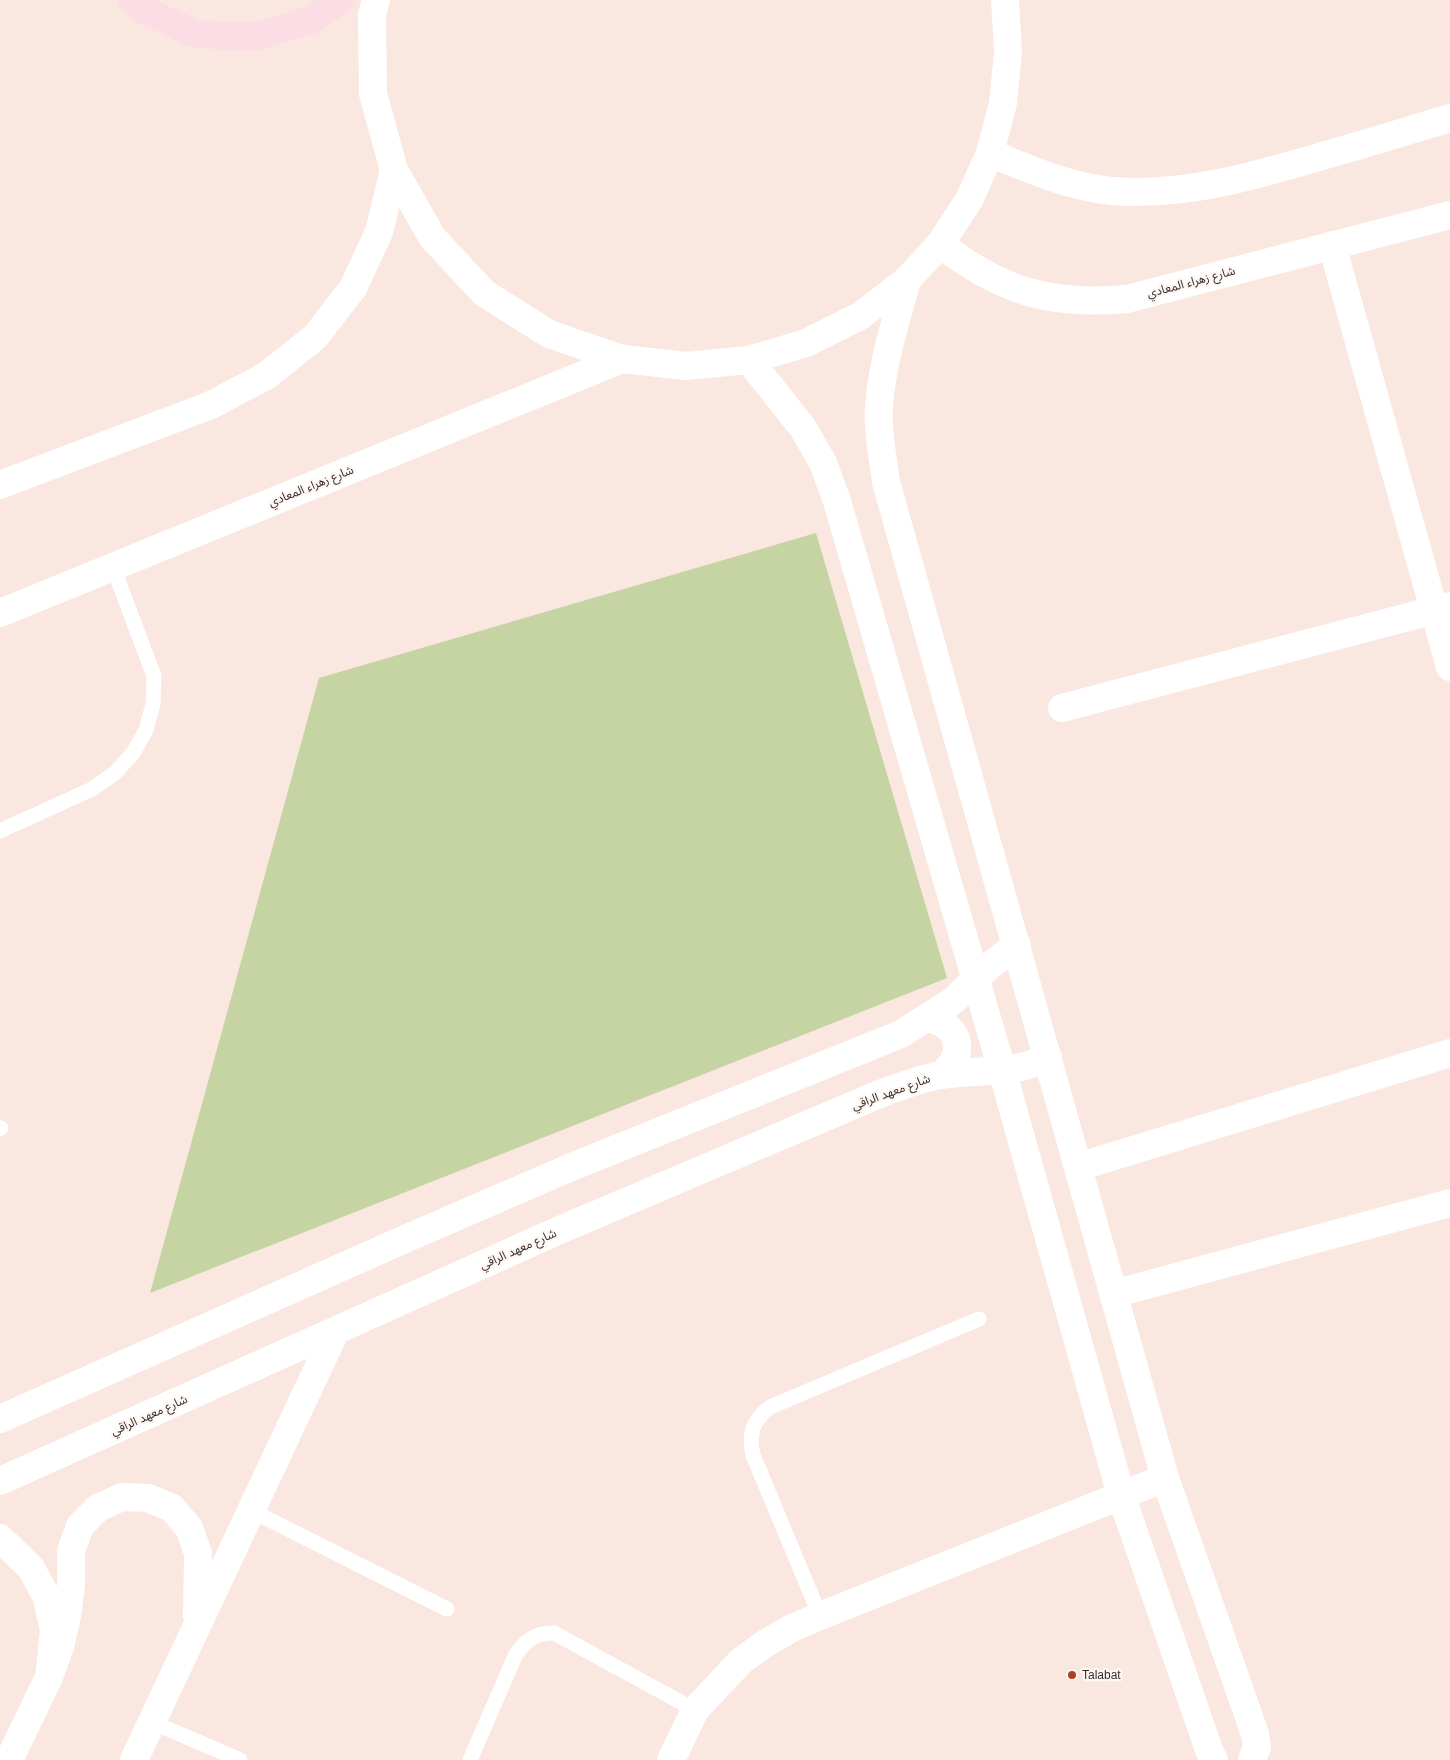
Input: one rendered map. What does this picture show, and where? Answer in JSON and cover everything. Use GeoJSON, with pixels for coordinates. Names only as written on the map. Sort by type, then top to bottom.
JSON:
{"type":"FeatureCollection","features":[{"type":"Feature","properties":{"kind":"main road"},"geometry":{"type":"LineString","coordinates":[[132,0],[143,10],[196,34],[254,37],[311,20],[340,0]]}},
{"type":"Feature","properties":{"kind":"street"},"geometry":{"type":"LineString","coordinates":[[376,0],[372,15],[373,94],[394,170],[432,237],[484,293],[550,334],[622,359],[686,366],[749,360],[806,343],[860,316],[907,280],[940,244],[969,200],[990,153],[1003,103],[1008,52],[1005,0]]}},
{"type":"Feature","properties":{"kind":"street"},"geometry":{"type":"LineString","coordinates":[[990,153],[1038,173],[1084,186],[1131,192],[1178,189],[1225,182],[1272,171],[1450,118]]}},
{"type":"Feature","properties":{"kind":"street"},"geometry":{"type":"LineString","coordinates":[[0,485],[211,405],[266,376],[287,360],[315,337],[353,288],[379,232],[394,170]]}},
{"type":"Feature","properties":{"kind":"street","name":"شارع زهراء المعادي"},"geometry":{"type":"LineString","coordinates":[[940,244],[963,262],[988,276],[1014,287],[1042,296],[1070,300],[1099,301],[1127,299],[1450,215]]}},
{"type":"Feature","properties":{"kind":"street"},"geometry":{"type":"LineString","coordinates":[[1332,245],[1442,608],[1450,667]]}},
{"type":"Feature","properties":{"kind":"street"},"geometry":{"type":"LineString","coordinates":[[907,280],[884,367],[879,407],[881,447],[886,482],[1165,1478],[1255,1734],[1257,1748],[1252,1760]]}},
{"type":"Feature","properties":{"kind":"street","name":"شارع زهراء المعادي"},"geometry":{"type":"LineString","coordinates":[[0,613],[622,359]]}},
{"type":"Feature","properties":{"kind":"street"},"geometry":{"type":"LineString","coordinates":[[749,360],[803,428],[823,463],[837,501],[1002,1070],[1121,1494],[1214,1760]]}},
{"type":"Feature","properties":{"kind":"street"},"geometry":{"type":"LineString","coordinates":[[1062,708],[1442,608]]}},
{"type":"Feature","properties":{"kind":"street"},"geometry":{"type":"LineString","coordinates":[[0,1418],[405,1239],[643,1138],[901,1034],[954,1001],[988,967],[1017,945]]}},
{"type":"Feature","properties":{"kind":"street"},"geometry":{"type":"LineString","coordinates":[[928,1018],[941,1022],[951,1030],[956,1042],[954,1061],[951,1067],[941,1075]]}},
{"type":"Feature","properties":{"kind":"street"},"geometry":{"type":"LineString","coordinates":[[1078,1167],[1450,1053]]}},
{"type":"Feature","properties":{"kind":"street","name":"شارع معهد الراقي"},"geometry":{"type":"LineString","coordinates":[[0,1481],[562,1229],[882,1093],[911,1082],[941,1075],[1018,1069],[1034,1065],[1048,1057]]}},
{"type":"Feature","properties":{"kind":"street"},"geometry":{"type":"LineString","coordinates":[[1113,1294],[1450,1202]]}},
{"type":"Feature","properties":{"kind":"street"},"geometry":{"type":"LineString","coordinates":[[134,1760],[335,1332]]}},
{"type":"Feature","properties":{"kind":"street"},"geometry":{"type":"LineString","coordinates":[[671,1760],[695,1710],[741,1661],[792,1628],[1121,1494],[1165,1478]]}},
{"type":"Feature","properties":{"kind":"street"},"geometry":{"type":"LineString","coordinates":[[9,1760],[60,1647],[68,1616],[71,1584],[71,1551],[80,1526],[98,1508],[122,1498],[148,1498],[172,1508],[189,1528],[198,1553],[196,1626]]}},
{"type":"Feature","properties":{"kind":"street"},"geometry":{"type":"LineString","coordinates":[[0,1538],[31,1568],[47,1598],[54,1631],[48,1677]]}},
{"type":"Feature","properties":{"kind":"lane"},"geometry":{"type":"LineString","coordinates":[[0,831],[92,789],[115,773],[133,753],[146,730],[153,704],[154,676],[113,567]]}},
{"type":"Feature","properties":{"kind":"lane"},"geometry":{"type":"LineString","coordinates":[[820,1616],[753,1455],[750,1444],[755,1422],[761,1413],[770,1407],[979,1319]]}},
{"type":"Feature","properties":{"kind":"lane"},"geometry":{"type":"LineString","coordinates":[[250,1510],[447,1609]]}},
{"type":"Feature","properties":{"kind":"lane"},"geometry":{"type":"LineString","coordinates":[[470,1760],[516,1654],[524,1643],[534,1636],[544,1633],[554,1633],[695,1710]]}},
{"type":"Feature","properties":{"kind":"lane"},"geometry":{"type":"LineString","coordinates":[[152,1722],[240,1760]]}},
{"type":"Feature","properties":{"kind":"green space"},"geometry":{"type":"Polygon","coordinates":[[[816,533],[947,978],[150,1293],[319,678],[816,533]]]}},
{"type":"Feature","properties":{"kind":"place","name":"Talabat"},"geometry":{"type":"Point","coordinates":[1072,1675]}}]}
